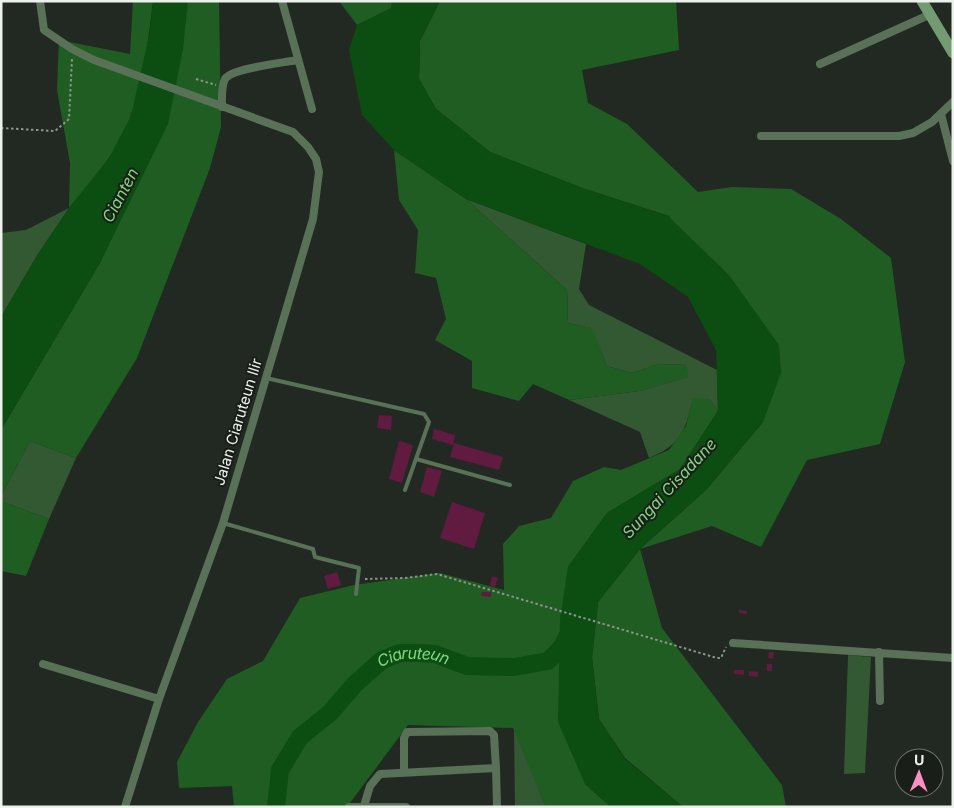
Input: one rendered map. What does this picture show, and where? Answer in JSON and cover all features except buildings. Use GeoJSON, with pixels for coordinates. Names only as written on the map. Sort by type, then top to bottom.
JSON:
{"type":"FeatureCollection","features":[{"type":"Feature","properties":{"kind":"main road"},"geometry":{"type":"LineString","coordinates":[[922,1],[953,53]]}},
{"type":"Feature","properties":{"kind":"street","name":"Jalan Ciaruteun Ilir"},"geometry":{"type":"LineString","coordinates":[[40,1],[44,30],[72,49],[123,71],[292,132],[308,147],[316,159],[319,172],[314,219],[223,522],[159,699],[125,807]]}},
{"type":"Feature","properties":{"kind":"street"},"geometry":{"type":"LineString","coordinates":[[282,1],[312,109]]}},
{"type":"Feature","properties":{"kind":"street"},"geometry":{"type":"LineString","coordinates":[[820,64],[931,14]]}},
{"type":"Feature","properties":{"kind":"street"},"geometry":{"type":"LineString","coordinates":[[222,107],[223,88],[226,78],[230,75],[252,68],[297,60]]}},
{"type":"Feature","properties":{"kind":"street"},"geometry":{"type":"LineString","coordinates":[[760,136],[899,136],[913,133],[941,114],[953,102]]}},
{"type":"Feature","properties":{"kind":"street"},"geometry":{"type":"LineString","coordinates":[[941,114],[953,161]]}},
{"type":"Feature","properties":{"kind":"street"},"geometry":{"type":"LineString","coordinates":[[734,643],[953,658]]}},
{"type":"Feature","properties":{"kind":"street"},"geometry":{"type":"LineString","coordinates":[[878,652],[880,701]]}},
{"type":"Feature","properties":{"kind":"street"},"geometry":{"type":"LineString","coordinates":[[43,664],[159,699]]}},
{"type":"Feature","properties":{"kind":"street"},"geometry":{"type":"LineString","coordinates":[[404,771],[404,734],[416,732],[490,731],[494,735],[497,807]]}},
{"type":"Feature","properties":{"kind":"street"},"geometry":{"type":"LineString","coordinates":[[364,806],[374,779],[380,774],[404,771],[496,768]]}},
{"type":"Feature","properties":{"kind":"street"},"geometry":{"type":"LineString","coordinates":[[349,807],[406,807]]}},
{"type":"Feature","properties":{"kind":"lane"},"geometry":{"type":"LineString","coordinates":[[266,378],[424,414],[429,422],[405,490]]}},
{"type":"Feature","properties":{"kind":"lane"},"geometry":{"type":"LineString","coordinates":[[416,459],[510,485]]}},
{"type":"Feature","properties":{"kind":"lane"},"geometry":{"type":"LineString","coordinates":[[223,522],[312,549],[315,557],[359,568],[356,594]]}},
{"type":"Feature","properties":{"kind":"path"},"geometry":{"type":"LineString","coordinates":[[1,128],[55,131],[68,119],[72,49]]}},
{"type":"Feature","properties":{"kind":"path"},"geometry":{"type":"LineString","coordinates":[[196,79],[223,88]]}},
{"type":"Feature","properties":{"kind":"path"},"geometry":{"type":"LineString","coordinates":[[358,579],[406,578],[437,574],[721,658],[727,644],[734,643]]}},
{"type":"Feature","properties":{"kind":"shaded area"},"geometry":{"type":"Polygon","coordinates":[[[133,1],[153,1],[145,59],[135,102],[126,128],[112,153],[96,176],[69,208],[70,163],[57,90],[59,40],[130,54],[133,1]]]}},
{"type":"Feature","properties":{"kind":"shaded area"},"geometry":{"type":"Polygon","coordinates":[[[188,1],[219,1],[221,127],[210,168],[137,358],[76,458],[30,441],[1,496],[1,430],[101,261],[188,1]]]}},
{"type":"Feature","properties":{"kind":"shaded area"},"geometry":{"type":"Polygon","coordinates":[[[339,1],[392,1],[392,8],[357,25],[339,1]]]}},
{"type":"Feature","properties":{"kind":"shaded area"},"geometry":{"type":"Polygon","coordinates":[[[440,1],[676,1],[679,50],[582,70],[588,103],[627,124],[698,192],[732,187],[791,189],[841,219],[891,258],[905,362],[880,444],[807,460],[761,547],[712,526],[640,549],[706,490],[763,422],[669,216],[585,189],[490,152],[436,109],[419,79],[420,41],[440,1]]]}},
{"type":"Feature","properties":{"kind":"shaded area"},"geometry":{"type":"Polygon","coordinates":[[[394,150],[466,199],[567,290],[568,323],[592,328],[607,366],[632,373],[659,364],[686,365],[689,377],[639,391],[569,400],[533,384],[519,401],[472,388],[472,361],[435,340],[446,319],[436,278],[415,273],[418,230],[399,200],[394,150]]]}},
{"type":"Feature","properties":{"kind":"shaded area"},"geometry":{"type":"Polygon","coordinates":[[[466,199],[586,244],[579,289],[589,305],[717,370],[718,411],[709,399],[693,399],[680,436],[668,448],[649,458],[640,432],[569,400],[639,391],[688,377],[686,365],[659,364],[632,373],[607,366],[591,328],[568,323],[567,290],[466,199]]]}},
{"type":"Feature","properties":{"kind":"shaded area"},"geometry":{"type":"Polygon","coordinates":[[[69,208],[38,254],[1,317],[1,233],[26,230],[69,208]]]}},
{"type":"Feature","properties":{"kind":"shaded area"},"geometry":{"type":"Polygon","coordinates":[[[693,398],[709,399],[718,411],[680,469],[607,513],[568,567],[585,784],[611,807],[546,807],[513,728],[408,725],[347,807],[234,807],[232,786],[179,788],[177,762],[198,722],[227,679],[263,661],[300,598],[354,585],[440,573],[504,590],[503,544],[519,526],[551,518],[573,481],[604,467],[621,470],[669,450],[686,426],[693,398]]]}},
{"type":"Feature","properties":{"kind":"shaded area"},"geometry":{"type":"Polygon","coordinates":[[[30,441],[76,458],[49,519],[1,501],[1,496],[30,441]]]}},
{"type":"Feature","properties":{"kind":"shaded area"},"geometry":{"type":"Polygon","coordinates":[[[1,501],[49,519],[26,576],[1,571],[1,501]]]}},
{"type":"Feature","properties":{"kind":"shaded area"},"geometry":{"type":"Polygon","coordinates":[[[640,549],[662,628],[782,785],[786,807],[683,807],[625,758],[599,719],[592,658],[598,602],[640,549]]]}},
{"type":"Feature","properties":{"kind":"shaded area"},"geometry":{"type":"Polygon","coordinates":[[[848,655],[871,657],[865,773],[844,774],[848,655]]]}},
{"type":"Feature","properties":{"kind":"shaded area"},"geometry":{"type":"Polygon","coordinates":[[[514,728],[546,807],[515,807],[514,728]]]}},
{"type":"Feature","properties":{"kind":"water","name":"Cianten"},"geometry":{"type":"Polygon","coordinates":[[[153,1],[188,1],[183,49],[168,124],[101,261],[1,430],[1,317],[38,254],[69,208],[109,158],[131,116],[149,36],[153,1]]]}},
{"type":"Feature","properties":{"kind":"water","name":"Sungai Cisadane"},"geometry":{"type":"Polygon","coordinates":[[[392,1],[440,1],[420,41],[419,79],[436,109],[490,152],[585,189],[668,216],[729,275],[779,345],[781,373],[763,422],[706,490],[640,549],[598,602],[592,658],[599,719],[625,759],[683,807],[611,807],[585,784],[558,722],[560,619],[568,567],[607,513],[680,469],[718,411],[716,350],[688,297],[640,264],[466,199],[394,150],[362,115],[349,50],[357,25],[391,8],[392,1]]]}},
{"type":"Feature","properties":{"kind":"waterway","name":"Ciaruteun"},"geometry":{"type":"LineString","coordinates":[[276,807],[280,770],[300,737],[330,713],[355,684],[382,660],[400,653],[418,653],[435,654],[467,666],[514,667],[548,661],[561,648],[571,630]]}}]}
